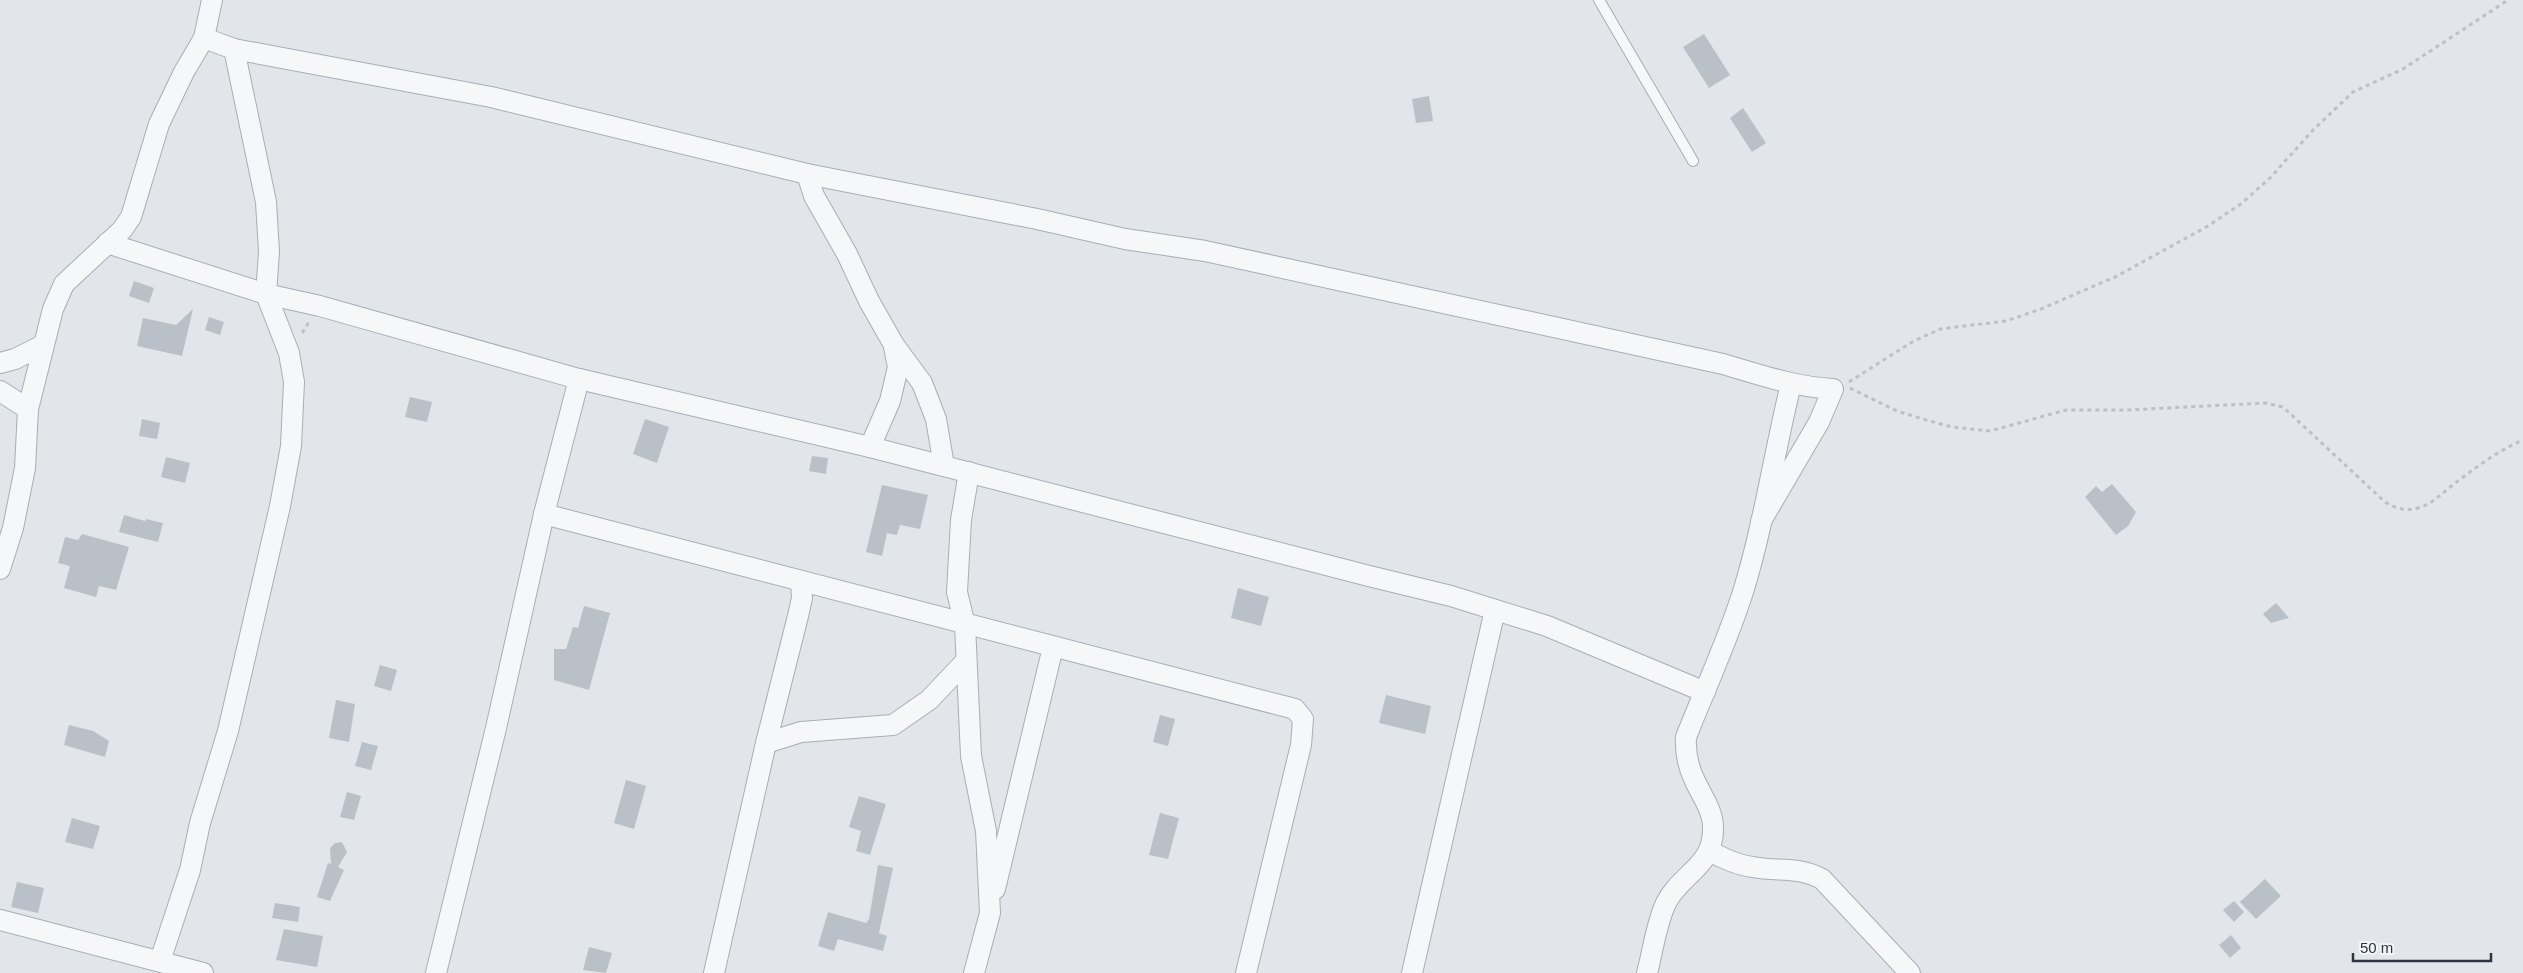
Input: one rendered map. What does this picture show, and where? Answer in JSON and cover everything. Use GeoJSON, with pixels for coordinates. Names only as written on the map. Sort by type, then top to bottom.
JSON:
{"type":"FeatureCollection","features":[{"type":"Feature","properties":{"kind":"street"},"geometry":{"type":"LineString","coordinates":[[0,569],[13,528],[25,468],[28,408],[53,309],[64,284],[122,230],[131,217],[159,124],[184,72],[204,38],[212,0]]}},
{"type":"Feature","properties":{"kind":"street"},"geometry":{"type":"LineString","coordinates":[[204,38],[234,49],[491,97],[807,174],[1037,219],[1125,239],[1205,251],[1423,297],[1723,364],[1791,384],[1810,388],[1833,389],[1819,422],[1761,521]]}},
{"type":"Feature","properties":{"kind":"street"},"geometry":{"type":"LineString","coordinates":[[160,961],[190,870],[200,824],[228,730],[280,506],[292,428],[294,382],[289,353],[266,294],[269,252],[266,202],[234,49]]}},
{"type":"Feature","properties":{"kind":"street"},"geometry":{"type":"LineString","coordinates":[[807,174],[814,196],[847,254],[894,345],[922,383],[936,419],[944,466]]}},
{"type":"Feature","properties":{"kind":"street"},"geometry":{"type":"LineString","coordinates":[[107,243],[266,294],[320,306],[579,379],[870,446],[1451,596],[1547,626],[1705,692]]}},
{"type":"Feature","properties":{"kind":"street"},"geometry":{"type":"LineString","coordinates":[[870,446],[890,401],[898,367],[894,345]]}},
{"type":"Feature","properties":{"kind":"street"},"geometry":{"type":"LineString","coordinates":[[0,363],[15,359],[43,346]]}},
{"type":"Feature","properties":{"kind":"street"},"geometry":{"type":"LineString","coordinates":[[436,973],[496,728],[544,514],[579,379]]}},
{"type":"Feature","properties":{"kind":"street"},"geometry":{"type":"LineString","coordinates":[[1647,973],[1666,902],[1680,883],[1699,868],[1709,851],[1713,827],[1707,805],[1694,780],[1685,755],[1686,737],[1730,630],[1761,521],[1791,384]]}},
{"type":"Feature","properties":{"kind":"street"},"geometry":{"type":"LineString","coordinates":[[0,391],[28,408]]}},
{"type":"Feature","properties":{"kind":"street"},"geometry":{"type":"LineString","coordinates":[[969,472],[961,520],[957,592],[965,625],[965,662],[969,696],[971,756],[986,832],[990,913]]}},
{"type":"Feature","properties":{"kind":"street"},"geometry":{"type":"LineString","coordinates":[[544,514],[965,625],[1292,708],[1302,715],[1301,745],[1246,973]]}},
{"type":"Feature","properties":{"kind":"street"},"geometry":{"type":"LineString","coordinates":[[714,973],[766,743],[798,616],[802,598],[801,582]]}},
{"type":"Feature","properties":{"kind":"street"},"geometry":{"type":"LineString","coordinates":[[1412,973],[1495,610]]}},
{"type":"Feature","properties":{"kind":"street"},"geometry":{"type":"LineString","coordinates":[[974,973],[1053,647]]}},
{"type":"Feature","properties":{"kind":"street"},"geometry":{"type":"LineString","coordinates":[[766,743],[801,732],[893,725],[929,700],[965,662]]}},
{"type":"Feature","properties":{"kind":"street"},"geometry":{"type":"LineString","coordinates":[[1709,851],[1738,864],[1772,869],[1807,871],[1822,879],[1910,973]]}},
{"type":"Feature","properties":{"kind":"street"},"geometry":{"type":"LineString","coordinates":[[0,920],[203,973]]}},
{"type":"Feature","properties":{"kind":"lane"},"geometry":{"type":"LineString","coordinates":[[1599,0],[1693,161]]}},
{"type":"Feature","properties":{"kind":"path"},"geometry":{"type":"LineString","coordinates":[[2508,0],[2403,69],[2353,92],[2314,129],[2270,178],[2242,203],[2208,226],[2117,276],[2041,309],[2006,321],[1940,329],[1912,342],[1844,385],[1870,399],[1918,418],[1952,427],[1990,430],[2066,410],[2127,410],[2266,403],[2283,407],[2385,502],[2398,509],[2417,509],[2432,502],[2510,445],[2523,440]]}},
{"type":"Feature","properties":{"kind":"path"},"geometry":{"type":"LineString","coordinates":[[289,353],[320,306]]}},
{"type":"Feature","properties":{"kind":"building"},"geometry":{"type":"Polygon","coordinates":[[[1704,34],[1730,75],[1709,88],[1683,47],[1704,34]]]}},
{"type":"Feature","properties":{"kind":"building"},"geometry":{"type":"Polygon","coordinates":[[[1429,96],[1433,121],[1416,123],[1412,99],[1429,96]]]}},
{"type":"Feature","properties":{"kind":"building"},"geometry":{"type":"Polygon","coordinates":[[[1743,108],[1766,143],[1752,152],[1730,118],[1743,108]]]}},
{"type":"Feature","properties":{"kind":"building"},"geometry":{"type":"Polygon","coordinates":[[[134,281],[154,288],[149,303],[129,296],[134,281]]]}},
{"type":"Feature","properties":{"kind":"building"},"geometry":{"type":"Polygon","coordinates":[[[193,309],[182,356],[137,346],[143,318],[176,325],[193,309]]]}},
{"type":"Feature","properties":{"kind":"building"},"geometry":{"type":"Polygon","coordinates":[[[209,317],[224,322],[220,335],[205,330],[209,317]]]}},
{"type":"Feature","properties":{"kind":"building"},"geometry":{"type":"Polygon","coordinates":[[[410,397],[432,402],[427,422],[405,417],[410,397]]]}},
{"type":"Feature","properties":{"kind":"building"},"geometry":{"type":"Polygon","coordinates":[[[142,419],[160,423],[157,439],[139,436],[142,419]]]}},
{"type":"Feature","properties":{"kind":"building"},"geometry":{"type":"Polygon","coordinates":[[[645,419],[669,427],[657,463],[633,454],[645,419]]]}},
{"type":"Feature","properties":{"kind":"building"},"geometry":{"type":"Polygon","coordinates":[[[812,456],[828,458],[826,474],[809,471],[812,456]]]}},
{"type":"Feature","properties":{"kind":"building"},"geometry":{"type":"Polygon","coordinates":[[[166,457],[190,463],[185,483],[161,477],[166,457]]]}},
{"type":"Feature","properties":{"kind":"building"},"geometry":{"type":"Polygon","coordinates":[[[2112,484],[2136,512],[2128,526],[2116,535],[2085,497],[2096,486],[2102,492],[2112,484]]]}},
{"type":"Feature","properties":{"kind":"building"},"geometry":{"type":"Polygon","coordinates":[[[882,485],[928,495],[920,529],[900,525],[897,535],[887,533],[882,556],[866,552],[882,485]]]}},
{"type":"Feature","properties":{"kind":"building"},"geometry":{"type":"Polygon","coordinates":[[[124,515],[145,521],[146,519],[163,523],[158,542],[119,532],[124,515]]]}},
{"type":"Feature","properties":{"kind":"building"},"geometry":{"type":"Polygon","coordinates":[[[82,534],[129,547],[116,590],[99,586],[96,597],[64,588],[70,566],[58,563],[65,537],[78,540],[82,534]]]}},
{"type":"Feature","properties":{"kind":"building"},"geometry":{"type":"Polygon","coordinates":[[[1238,588],[1269,597],[1261,626],[1231,618],[1238,588]]]}},
{"type":"Feature","properties":{"kind":"building"},"geometry":{"type":"Polygon","coordinates":[[[2276,603],[2289,618],[2271,623],[2263,614],[2276,603]]]}},
{"type":"Feature","properties":{"kind":"building"},"geometry":{"type":"Polygon","coordinates":[[[584,606],[610,613],[589,690],[554,680],[554,649],[566,649],[573,627],[578,628],[584,606]]]}},
{"type":"Feature","properties":{"kind":"building"},"geometry":{"type":"Polygon","coordinates":[[[380,665],[397,670],[391,691],[374,686],[380,665]]]}},
{"type":"Feature","properties":{"kind":"building"},"geometry":{"type":"Polygon","coordinates":[[[1386,695],[1431,706],[1425,734],[1379,723],[1386,695]]]}},
{"type":"Feature","properties":{"kind":"building"},"geometry":{"type":"Polygon","coordinates":[[[336,700],[355,704],[349,742],[329,738],[336,700]]]}},
{"type":"Feature","properties":{"kind":"building"},"geometry":{"type":"Polygon","coordinates":[[[1160,715],[1175,719],[1168,746],[1153,742],[1160,715]]]}},
{"type":"Feature","properties":{"kind":"building"},"geometry":{"type":"Polygon","coordinates":[[[69,725],[93,731],[109,741],[105,757],[64,745],[69,725]]]}},
{"type":"Feature","properties":{"kind":"building"},"geometry":{"type":"Polygon","coordinates":[[[362,742],[378,746],[371,770],[355,766],[362,742]]]}},
{"type":"Feature","properties":{"kind":"building"},"geometry":{"type":"Polygon","coordinates":[[[626,780],[646,786],[634,829],[614,823],[626,780]]]}},
{"type":"Feature","properties":{"kind":"building"},"geometry":{"type":"Polygon","coordinates":[[[347,792],[361,796],[354,820],[340,817],[347,792]]]}},
{"type":"Feature","properties":{"kind":"building"},"geometry":{"type":"Polygon","coordinates":[[[859,796],[886,804],[870,855],[856,851],[861,831],[849,827],[859,796]]]}},
{"type":"Feature","properties":{"kind":"building"},"geometry":{"type":"Polygon","coordinates":[[[1160,813],[1179,818],[1168,859],[1149,855],[1160,813]]]}},
{"type":"Feature","properties":{"kind":"building"},"geometry":{"type":"Polygon","coordinates":[[[72,818],[100,826],[93,849],[65,842],[72,818]]]}},
{"type":"Feature","properties":{"kind":"building"},"geometry":{"type":"Polygon","coordinates":[[[342,842],[347,852],[338,867],[344,870],[330,901],[317,897],[328,863],[331,864],[330,848],[335,843],[342,842]]]}},
{"type":"Feature","properties":{"kind":"building"},"geometry":{"type":"Polygon","coordinates":[[[878,865],[893,868],[879,933],[887,936],[883,951],[838,939],[834,951],[818,946],[828,912],[866,923],[869,919],[878,865]]]}},
{"type":"Feature","properties":{"kind":"building"},"geometry":{"type":"Polygon","coordinates":[[[2265,879],[2281,896],[2256,919],[2240,902],[2265,879]]]}},
{"type":"Feature","properties":{"kind":"building"},"geometry":{"type":"Polygon","coordinates":[[[17,882],[44,888],[38,913],[11,907],[17,882]]]}},
{"type":"Feature","properties":{"kind":"building"},"geometry":{"type":"Polygon","coordinates":[[[2234,901],[2244,912],[2234,922],[2223,910],[2234,901]]]}},
{"type":"Feature","properties":{"kind":"building"},"geometry":{"type":"Polygon","coordinates":[[[275,903],[300,907],[298,922],[272,918],[275,903]]]}},
{"type":"Feature","properties":{"kind":"building"},"geometry":{"type":"Polygon","coordinates":[[[284,929],[323,936],[317,967],[276,960],[284,929]]]}},
{"type":"Feature","properties":{"kind":"building"},"geometry":{"type":"Polygon","coordinates":[[[2231,935],[2241,948],[2230,958],[2219,945],[2231,935]]]}},
{"type":"Feature","properties":{"kind":"building"},"geometry":{"type":"Polygon","coordinates":[[[589,947],[612,953],[606,973],[583,970],[589,947]]]}}]}
